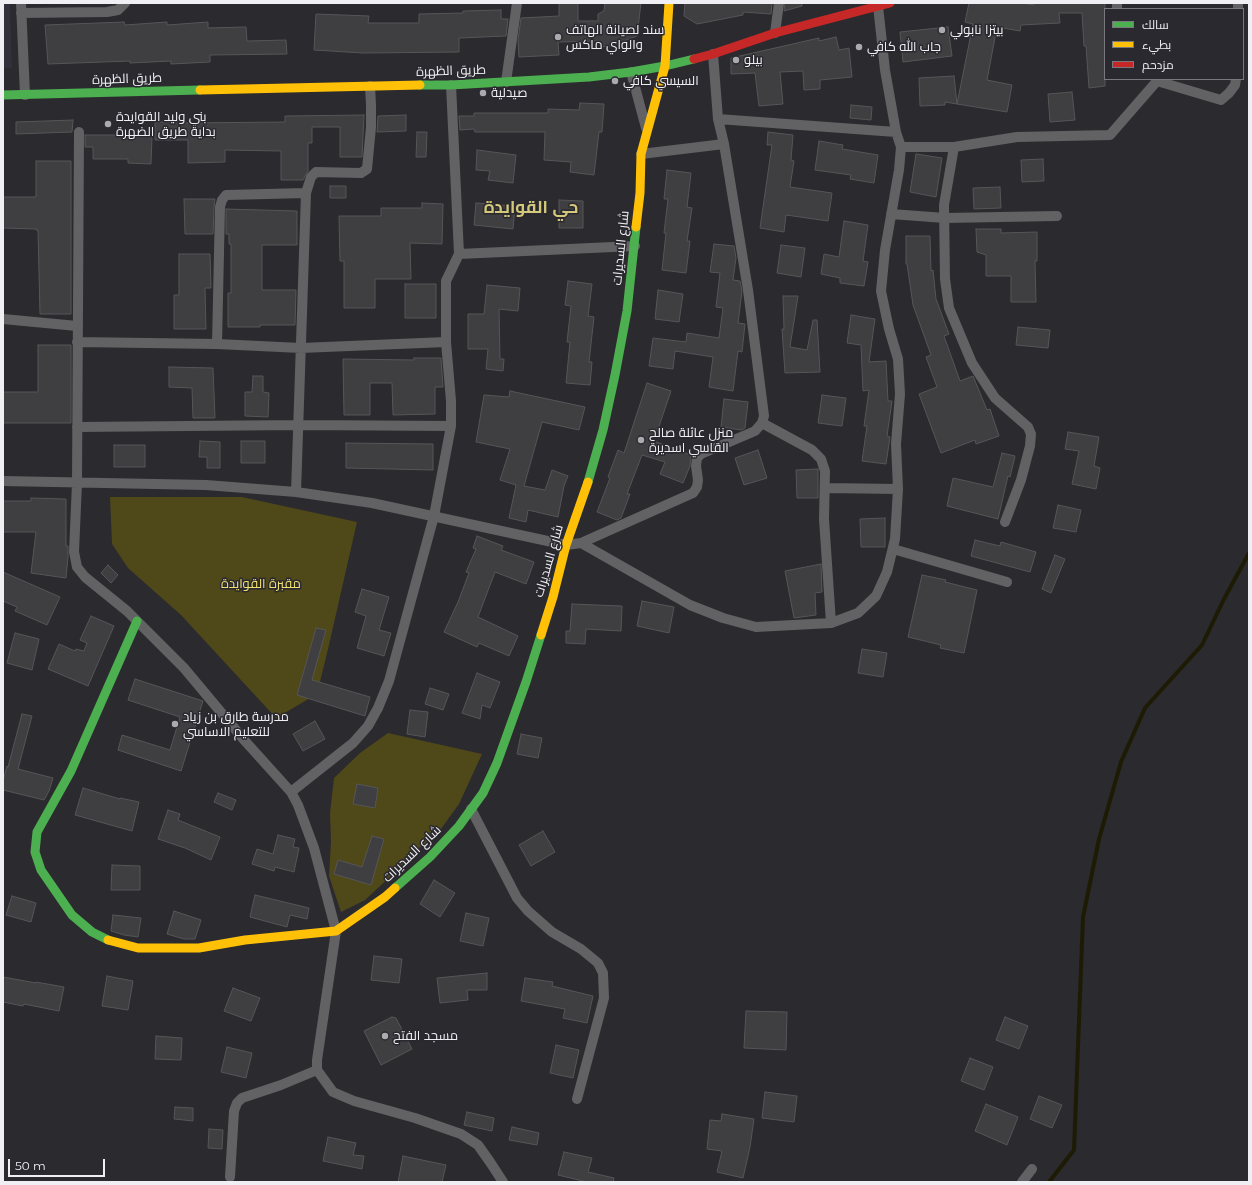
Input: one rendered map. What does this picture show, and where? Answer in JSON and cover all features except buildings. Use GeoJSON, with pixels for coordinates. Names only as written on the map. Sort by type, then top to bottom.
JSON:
{"type":"FeatureCollection","features":[{"type":"Feature","properties":{"kind":"street"},"geometry":{"type":"LineString","coordinates":[[25,95],[21,8],[107,12],[118,10],[125,3]]}},
{"type":"Feature","properties":{"kind":"street"},"geometry":{"type":"LineString","coordinates":[[506,82],[517,3]]}},
{"type":"Feature","properties":{"kind":"street","name":"شارع السديرات"},"geometry":{"type":"LineString","coordinates":[[336,932],[386,897],[430,857],[459,826],[483,793],[497,763],[530,668],[566,545],[593,466],[610,400],[627,311],[640,193],[641,154],[664,66],[669,3]]}},
{"type":"Feature","properties":{"kind":"street"},"geometry":{"type":"LineString","coordinates":[[775,33],[779,3]]}},
{"type":"Feature","properties":{"kind":"street","name":"طريق الظهرة"},"geometry":{"type":"LineString","coordinates":[[3,95],[451,85],[589,77],[664,66],[713,54],[775,33],[890,3]]}},
{"type":"Feature","properties":{"kind":"street"},"geometry":{"type":"LineString","coordinates":[[581,543],[690,605],[723,618],[756,627],[831,623],[858,613],[876,596],[887,572],[896,539],[898,489],[896,444],[900,394],[898,359],[889,329],[881,291],[885,250],[899,170],[901,147],[896,132],[885,70],[878,6]]}},
{"type":"Feature","properties":{"kind":"street"},"geometry":{"type":"LineString","coordinates":[[3,481],[206,485],[296,492],[372,503],[566,545],[581,543],[693,493],[697,487],[698,480],[696,466],[697,458],[701,454],[755,431],[762,423],[764,416],[748,290],[724,144],[718,119],[713,54]]}},
{"type":"Feature","properties":{"kind":"street","name":"شارع السديرات"},"geometry":{"type":"LineString","coordinates":[[631,72],[647,129]]}},
{"type":"Feature","properties":{"kind":"street"},"geometry":{"type":"LineString","coordinates":[[901,147],[954,147],[1017,137],[1110,135],[1157,80],[1221,100],[1229,94],[1235,85],[1236,80]]}},
{"type":"Feature","properties":{"kind":"street"},"geometry":{"type":"LineString","coordinates":[[291,792],[353,743],[368,726],[375,714],[389,681],[434,516],[451,426],[451,401],[446,342],[446,281],[459,254],[451,85]]}},
{"type":"Feature","properties":{"kind":"street"},"geometry":{"type":"LineString","coordinates":[[296,492],[306,192],[311,177],[316,172],[361,173],[367,169],[371,120],[370,86]]}},
{"type":"Feature","properties":{"kind":"street"},"geometry":{"type":"LineString","coordinates":[[718,119],[896,132]]}},
{"type":"Feature","properties":{"kind":"street"},"geometry":{"type":"LineString","coordinates":[[79,132],[77,483],[74,552],[78,567],[85,577],[127,611],[184,668],[291,792],[298,805],[314,848],[336,932],[316,1070],[333,1092],[354,1102],[415,1118],[461,1134],[478,1145],[503,1182]]}},
{"type":"Feature","properties":{"kind":"street"},"geometry":{"type":"LineString","coordinates":[[641,154],[724,144]]}},
{"type":"Feature","properties":{"kind":"street"},"geometry":{"type":"LineString","coordinates":[[954,147],[944,205],[946,279],[949,308],[972,363],[995,398],[1028,427],[1031,434],[1030,446],[1021,480],[1005,522]]}},
{"type":"Feature","properties":{"kind":"street"},"geometry":{"type":"LineString","coordinates":[[217,344],[220,207],[222,200],[226,196],[306,192]]}},
{"type":"Feature","properties":{"kind":"street"},"geometry":{"type":"LineString","coordinates":[[891,214],[945,218],[1057,216]]}},
{"type":"Feature","properties":{"kind":"street"},"geometry":{"type":"LineString","coordinates":[[459,254],[635,246]]}},
{"type":"Feature","properties":{"kind":"street"},"geometry":{"type":"LineString","coordinates":[[3,319],[77,326]]}},
{"type":"Feature","properties":{"kind":"street"},"geometry":{"type":"LineString","coordinates":[[77,342],[217,344],[301,348],[446,342]]}},
{"type":"Feature","properties":{"kind":"street"},"geometry":{"type":"LineString","coordinates":[[762,423],[812,450],[821,459],[825,471],[824,519],[831,623]]}},
{"type":"Feature","properties":{"kind":"street"},"geometry":{"type":"LineString","coordinates":[[77,427],[298,425],[451,426]]}},
{"type":"Feature","properties":{"kind":"street"},"geometry":{"type":"LineString","coordinates":[[825,488],[898,489]]}},
{"type":"Feature","properties":{"kind":"street"},"geometry":{"type":"LineString","coordinates":[[893,549],[1008,582]]}},
{"type":"Feature","properties":{"kind":"street"},"geometry":{"type":"LineString","coordinates":[[137,621],[71,771],[38,832],[35,852],[44,875],[72,915],[92,932],[117,943],[138,948],[199,948],[245,940],[336,932]]}},
{"type":"Feature","properties":{"kind":"street"},"geometry":{"type":"LineString","coordinates":[[471,809],[517,898],[528,911],[552,932],[581,949],[598,963],[603,973],[604,998],[577,1099]]}},
{"type":"Feature","properties":{"kind":"street"},"geometry":{"type":"LineString","coordinates":[[230,1176],[234,1117],[237,1103],[242,1098],[281,1085],[316,1070]]}},
{"type":"Feature","properties":{"kind":"street"},"geometry":{"type":"LineString","coordinates":[[1022,1182],[1032,1169]]}},
{"type":"Feature","properties":{"kind":"shaded area"},"geometry":{"type":"Polygon","coordinates":[[[3,3],[10,3],[12,68],[3,68],[3,3]]]}},
{"type":"Feature","properties":{"kind":"green space","name":"مقبرة القوايدة"},"geometry":{"type":"Polygon","coordinates":[[[110,497],[242,497],[357,522],[317,694],[276,718],[181,615],[128,568],[112,544],[110,497]]]}},
{"type":"Feature","properties":{"kind":"green space"},"geometry":{"type":"Polygon","coordinates":[[[388,733],[482,754],[459,804],[433,840],[420,847],[365,900],[341,912],[329,876],[331,842],[330,813],[334,778],[360,753],[388,733]]]}},
{"type":"Feature","properties":{"kind":"waterway"},"geometry":{"type":"LineString","coordinates":[[1049,1182],[1074,1150],[1083,917],[1099,839],[1121,762],[1145,708],[1202,645],[1224,599],[1249,553]]}},
{"type":"Feature","properties":{"kind":"traffic: fast"},"geometry":{"type":"LineString","coordinates":[[420,85],[451,85],[589,77],[631,72],[694,59]]}},
{"type":"Feature","properties":{"kind":"traffic: fast"},"geometry":{"type":"LineString","coordinates":[[3,95],[200,90]]}},
{"type":"Feature","properties":{"kind":"traffic: fast"},"geometry":{"type":"LineString","coordinates":[[588,482],[603,430],[615,375],[627,311],[636,227]]}},
{"type":"Feature","properties":{"kind":"traffic: fast"},"geometry":{"type":"LineString","coordinates":[[108,940],[92,932],[72,915],[41,870],[35,852],[37,832],[71,771],[137,621]]}},
{"type":"Feature","properties":{"kind":"traffic: fast"},"geometry":{"type":"LineString","coordinates":[[395,888],[430,857],[459,826],[483,793],[497,763],[541,635]]}},
{"type":"Feature","properties":{"kind":"traffic: slow"},"geometry":{"type":"LineString","coordinates":[[636,227],[640,193],[641,154],[665,66],[669,3]]}},
{"type":"Feature","properties":{"kind":"traffic: slow"},"geometry":{"type":"LineString","coordinates":[[200,90],[420,85]]}},
{"type":"Feature","properties":{"kind":"traffic: slow"},"geometry":{"type":"LineString","coordinates":[[541,635],[553,597],[566,545],[588,482]]}},
{"type":"Feature","properties":{"kind":"traffic: slow"},"geometry":{"type":"LineString","coordinates":[[108,940],[138,948],[199,948],[245,940],[336,931],[385,897],[395,888]]}},
{"type":"Feature","properties":{"kind":"traffic: jam"},"geometry":{"type":"LineString","coordinates":[[694,59],[775,33],[890,3]]}},
{"type":"Feature","properties":{"kind":"place","name":"بيتزا نابولي"},"geometry":{"type":"Point","coordinates":[942,30]}},
{"type":"Feature","properties":{"kind":"place","name":"سند لصيانة الهاتف والواي ماكس"},"geometry":{"type":"Point","coordinates":[558,37]}},
{"type":"Feature","properties":{"kind":"place","name":"جاب الله كافي"},"geometry":{"type":"Point","coordinates":[859,47]}},
{"type":"Feature","properties":{"kind":"place","name":"بيلو"},"geometry":{"type":"Point","coordinates":[736,60]}},
{"type":"Feature","properties":{"kind":"place","name":"السيسي كافي"},"geometry":{"type":"Point","coordinates":[615,81]}},
{"type":"Feature","properties":{"kind":"place","name":"صيدلية"},"geometry":{"type":"Point","coordinates":[483,93]}},
{"type":"Feature","properties":{"kind":"place","name":"بني وليد القوايدة بداية طريق الضهرة"},"geometry":{"type":"Point","coordinates":[108,124]}},
{"type":"Feature","properties":{"kind":"place","name":"منزل عائلة صالح القاسي اسديرة"},"geometry":{"type":"Point","coordinates":[641,440]}},
{"type":"Feature","properties":{"kind":"place","name":"مدرسة طارق بن زياد للتعليم الاساسي"},"geometry":{"type":"Point","coordinates":[175,724]}},
{"type":"Feature","properties":{"kind":"place","name":"مسجد الفتح"},"geometry":{"type":"Point","coordinates":[385,1036]}},
{"type":"Feature","properties":{"kind":"district","name":"حي القوايدة"},"geometry":{"type":"Point","coordinates":[531,208]}}]}
